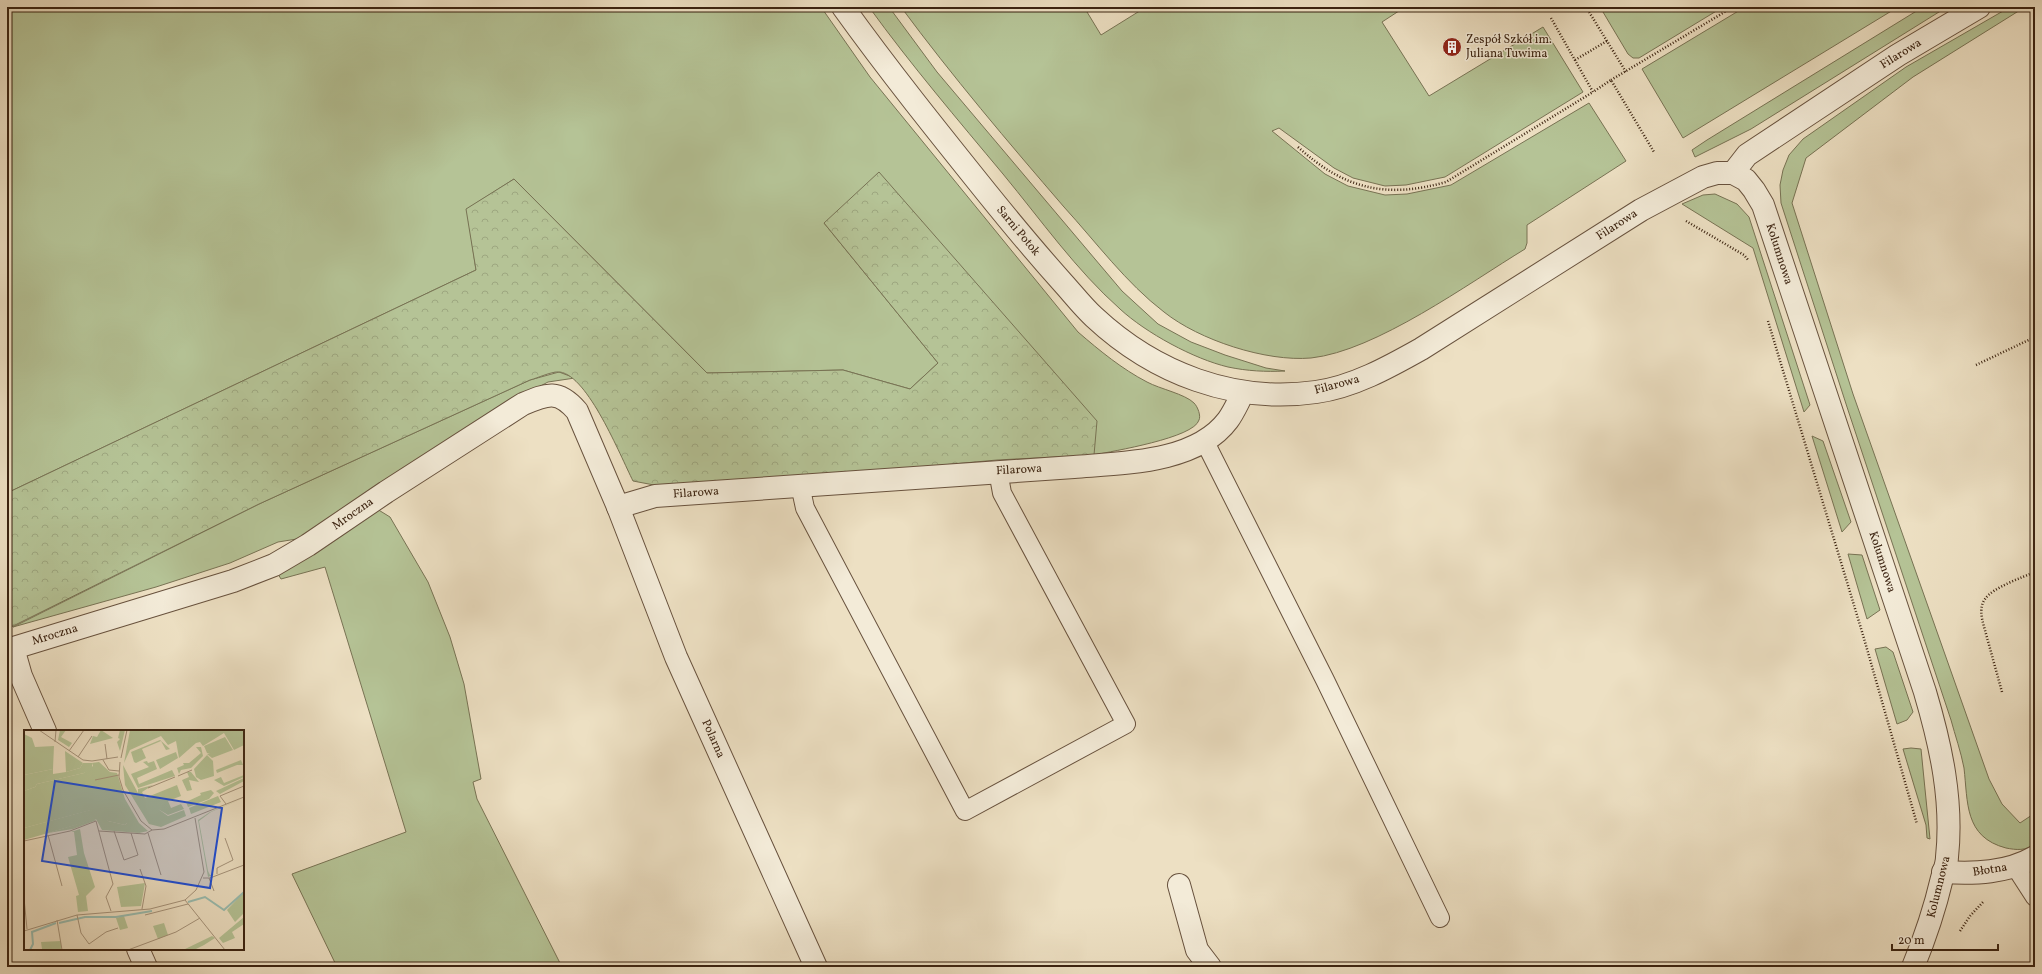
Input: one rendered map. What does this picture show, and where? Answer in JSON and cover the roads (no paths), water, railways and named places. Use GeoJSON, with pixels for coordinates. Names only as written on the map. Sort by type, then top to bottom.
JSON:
{"type":"FeatureCollection","features":[{"type":"Feature","properties":{"kind":"street","name":"Sarni Potok"},"geometry":{"type":"LineString","coordinates":[[843,7],[886,68],[1025,241],[1093,316],[1124,341],[1151,359],[1184,375],[1243,393]]}},
{"type":"Feature","properties":{"kind":"street","name":"Filarowa"},"geometry":{"type":"LineString","coordinates":[[618,507],[655,496],[1130,462],[1172,455],[1205,442],[1228,420],[1243,393],[1276,395],[1318,392],[1358,380],[1392,366],[1461,325],[1663,197],[1703,177],[1717,173],[1734,173],[1747,155],[1898,55],[1979,7]]}},
{"type":"Feature","properties":{"kind":"street","name":"Kolumnowa"},"geometry":{"type":"LineString","coordinates":[[1734,173],[1746,180],[1763,205],[1937,732],[1948,800],[1949,832],[1947,859],[1933,911],[1913,967]]}},
{"type":"Feature","properties":{"kind":"street","name":"Mroczna"},"geometry":{"type":"LineString","coordinates":[[45,730],[10,649],[233,581],[274,566],[517,408],[542,396],[554,396],[567,400],[577,411],[618,507]]}},
{"type":"Feature","properties":{"kind":"street","name":"Polarna"},"geometry":{"type":"LineString","coordinates":[[618,507],[676,656],[816,967]]}},
{"type":"Feature","properties":{"kind":"street","name":"Błotna"},"geometry":{"type":"LineString","coordinates":[[1944,872],[1973,874],[2017,870],[2035,858]]}},
{"type":"Feature","properties":{"kind":"street"},"geometry":{"type":"LineString","coordinates":[[1178,885],[1197,950],[1210,967]]}},
{"type":"Feature","properties":{"kind":"street"},"geometry":{"type":"LineString","coordinates":[[138,950],[146,967]]}},
{"type":"Feature","properties":{"kind":"lane"},"geometry":{"type":"LineString","coordinates":[[1205,442],[1325,680],[1440,918]]}},
{"type":"Feature","properties":{"kind":"lane"},"geometry":{"type":"LineString","coordinates":[[800,485],[805,508],[965,811],[1126,724],[1002,493],[998,471]]}},
{"type":"Feature","properties":{"kind":"lane"},"geometry":{"type":"LineString","coordinates":[[2017,870],[2035,897]]}},
{"type":"Feature","properties":{"kind":"place","name":"Zespół Szkół im. Juliana Tuwima"},"geometry":{"type":"Point","coordinates":[1452,47]}}]}
